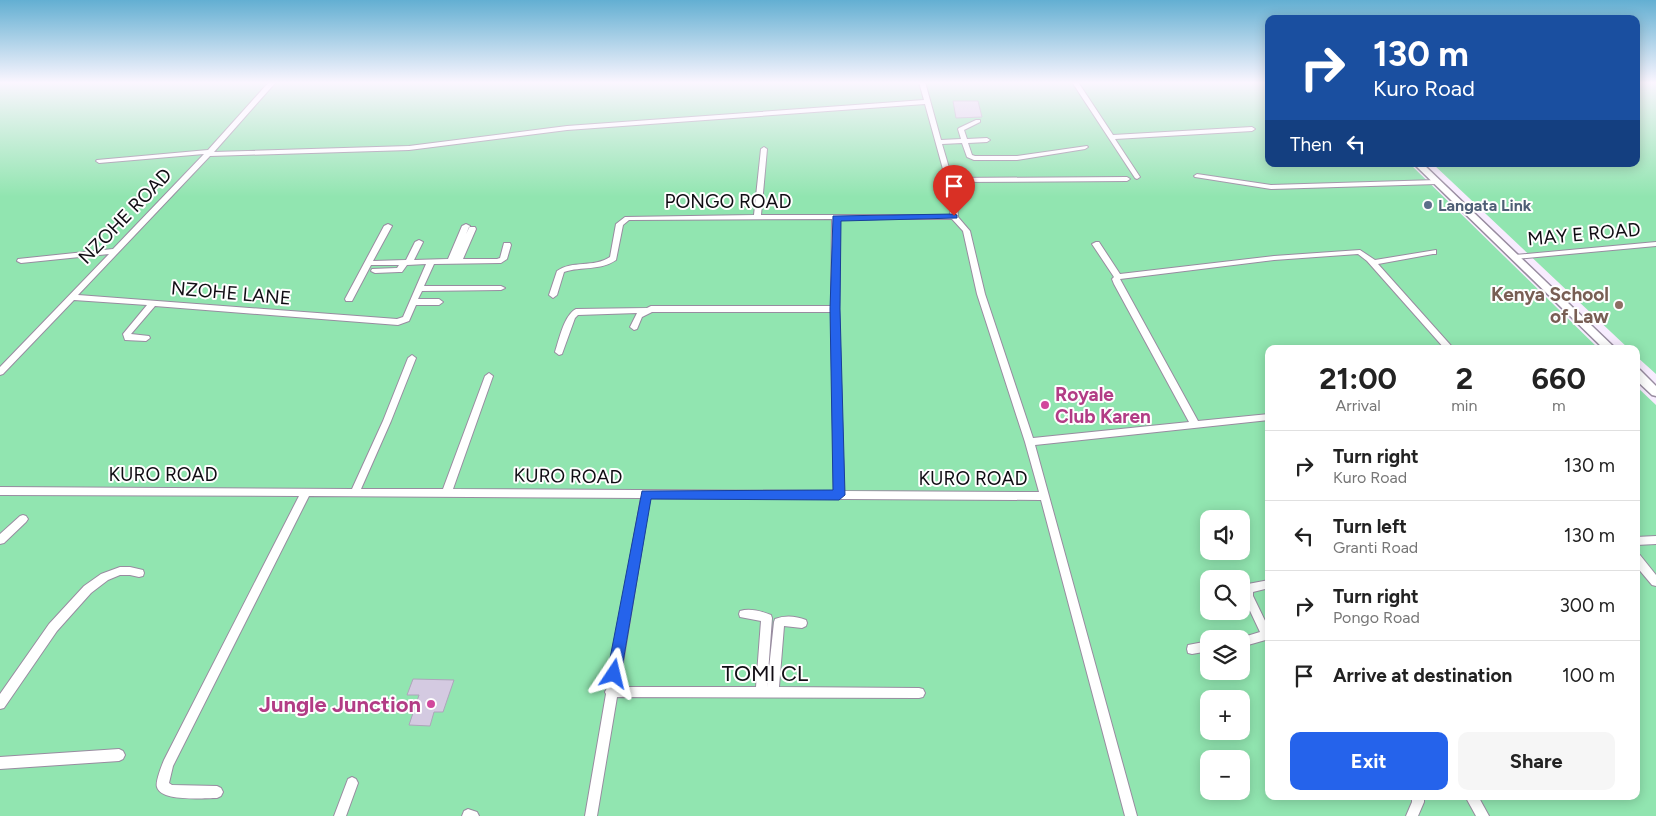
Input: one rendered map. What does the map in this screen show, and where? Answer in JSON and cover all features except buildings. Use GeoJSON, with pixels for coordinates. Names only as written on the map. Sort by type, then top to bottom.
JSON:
{"type":"FeatureCollection","features":[{"type":"Feature","properties":{"kind":"street","name":"NZOHE ROAD"},"geometry":{"type":"LineString","coordinates":[[0,372],[239,120]]}},
{"type":"Feature","properties":{"kind":"street"},"geometry":{"type":"LineString","coordinates":[[99,161],[209,153],[409,148],[567,128],[677,120]]}},
{"type":"Feature","properties":{"kind":"street"},"geometry":{"type":"LineString","coordinates":[[933,120],[949,180],[954,216],[966,231],[981,294],[1031,446],[1045,496]]}},
{"type":"Feature","properties":{"kind":"street"},"geometry":{"type":"LineString","coordinates":[[1100,120],[1137,177]]}},
{"type":"Feature","properties":{"kind":"street"},"geometry":{"type":"LineString","coordinates":[[978,121],[961,129],[969,156],[974,158],[1017,158],[1085,147]]}},
{"type":"Feature","properties":{"kind":"street"},"geometry":{"type":"LineString","coordinates":[[1111,137],[1252,129]]}},
{"type":"Feature","properties":{"kind":"street"},"geometry":{"type":"LineString","coordinates":[[938,142],[987,140]]}},
{"type":"Feature","properties":{"kind":"street"},"geometry":{"type":"LineString","coordinates":[[757,218],[764,149]]}},
{"type":"Feature","properties":{"kind":"street"},"geometry":{"type":"LineString","coordinates":[[1421,167],[1607,345]]}},
{"type":"Feature","properties":{"kind":"street"},"geometry":{"type":"LineString","coordinates":[[1197,176],[1227,180],[1245,186],[1271,187],[1437,182]]}},
{"type":"Feature","properties":{"kind":"street"},"geometry":{"type":"LineString","coordinates":[[949,180],[1019,178],[1066,182],[1127,179]]}},
{"type":"Feature","properties":{"kind":"street","name":"PONGO ROAD"},"geometry":{"type":"LineString","coordinates":[[553,296],[561,271],[572,267],[605,264],[613,258],[620,224],[627,218],[954,216]]}},
{"type":"Feature","properties":{"kind":"street"},"geometry":{"type":"LineString","coordinates":[[836,218],[835,309],[839,495]]}},
{"type":"Feature","properties":{"kind":"street"},"geometry":{"type":"LineString","coordinates":[[349,298],[388,226]]}},
{"type":"Feature","properties":{"kind":"street"},"geometry":{"type":"LineString","coordinates":[[454,262],[469,227]]}},
{"type":"Feature","properties":{"kind":"street"},"geometry":{"type":"LineString","coordinates":[[375,271],[399,270],[407,262],[419,242]]}},
{"type":"Feature","properties":{"kind":"street"},"geometry":{"type":"LineString","coordinates":[[1096,244],[1118,277],[1116,279],[1118,284],[1195,424]]}},
{"type":"Feature","properties":{"kind":"street","name":"MAY E ROAD"},"geometry":{"type":"LineString","coordinates":[[1515,257],[1656,244]]}},
{"type":"Feature","properties":{"kind":"street"},"geometry":{"type":"LineString","coordinates":[[368,263],[501,260],[508,245]]}},
{"type":"Feature","properties":{"kind":"street"},"geometry":{"type":"LineString","coordinates":[[21,261],[114,251]]}},
{"type":"Feature","properties":{"kind":"street"},"geometry":{"type":"LineString","coordinates":[[1118,277],[1274,258],[1353,251],[1363,253],[1374,262],[1447,345]]}},
{"type":"Feature","properties":{"kind":"street"},"geometry":{"type":"LineString","coordinates":[[1374,262],[1433,252]]}},
{"type":"Feature","properties":{"kind":"street"},"geometry":{"type":"LineString","coordinates":[[431,262],[414,302],[438,302]]}},
{"type":"Feature","properties":{"kind":"street"},"geometry":{"type":"LineString","coordinates":[[420,289],[501,288]]}},
{"type":"Feature","properties":{"kind":"street","name":"NZOHE LANE"},"geometry":{"type":"LineString","coordinates":[[71,297],[389,322],[398,322],[406,318],[414,302]]}},
{"type":"Feature","properties":{"kind":"street"},"geometry":{"type":"LineString","coordinates":[[146,338],[128,338],[128,334],[153,303]]}},
{"type":"Feature","properties":{"kind":"street"},"geometry":{"type":"LineString","coordinates":[[559,352],[571,318],[576,312],[835,309]]}},
{"type":"Feature","properties":{"kind":"street"},"geometry":{"type":"LineString","coordinates":[[634,327],[639,314],[646,310]]}},
{"type":"Feature","properties":{"kind":"street"},"geometry":{"type":"LineString","coordinates":[[355,492],[387,421],[412,358]]}},
{"type":"Feature","properties":{"kind":"street"},"geometry":{"type":"LineString","coordinates":[[447,492],[489,376]]}},
{"type":"Feature","properties":{"kind":"street"},"geometry":{"type":"LineString","coordinates":[[1640,378],[1656,392]]}},
{"type":"Feature","properties":{"kind":"street"},"geometry":{"type":"LineString","coordinates":[[1031,446],[1195,424],[1265,417]]}},
{"type":"Feature","properties":{"kind":"street","name":"KURO ROAD"},"geometry":{"type":"LineString","coordinates":[[0,491],[1045,496],[1131,816]]}},
{"type":"Feature","properties":{"kind":"street"},"geometry":{"type":"LineString","coordinates":[[217,792],[170,790],[162,786],[162,780],[168,764],[306,492]]}},
{"type":"Feature","properties":{"kind":"street"},"geometry":{"type":"LineString","coordinates":[[591,816],[646,494]]}},
{"type":"Feature","properties":{"kind":"street"},"geometry":{"type":"LineString","coordinates":[[0,540],[23,519]]}},
{"type":"Feature","properties":{"kind":"street"},"geometry":{"type":"LineString","coordinates":[[1640,541],[1656,540]]}},
{"type":"Feature","properties":{"kind":"street"},"geometry":{"type":"LineString","coordinates":[[1640,563],[1656,582]]}},
{"type":"Feature","properties":{"kind":"street"},"geometry":{"type":"LineString","coordinates":[[0,704],[40,643],[96,582],[119,570],[139,573]]}},
{"type":"Feature","properties":{"kind":"street"},"geometry":{"type":"LineString","coordinates":[[1265,584],[1252,586],[1248,590],[1248,596],[1265,630]]}},
{"type":"Feature","properties":{"kind":"street"},"geometry":{"type":"LineString","coordinates":[[744,614],[760,615],[766,618],[768,628],[767,693]]}},
{"type":"Feature","properties":{"kind":"street"},"geometry":{"type":"LineString","coordinates":[[767,693],[780,622],[802,623]]}},
{"type":"Feature","properties":{"kind":"street"},"geometry":{"type":"LineString","coordinates":[[1250,640],[1265,636]]}},
{"type":"Feature","properties":{"kind":"street"},"geometry":{"type":"LineString","coordinates":[[1192,649],[1200,648]]}},
{"type":"Feature","properties":{"kind":"street","name":"TOMI CL"},"geometry":{"type":"LineString","coordinates":[[611,692],[919,693]]}},
{"type":"Feature","properties":{"kind":"street"},"geometry":{"type":"LineString","coordinates":[[0,762],[119,755]]}},
{"type":"Feature","properties":{"kind":"street"},"geometry":{"type":"LineString","coordinates":[[340,816],[352,783]]}},
{"type":"Feature","properties":{"kind":"street"},"geometry":{"type":"LineString","coordinates":[[1412,816],[1417,800]]}},
{"type":"Feature","properties":{"kind":"street"},"geometry":{"type":"LineString","coordinates":[[1473,800],[1483,816]]}},
{"type":"Feature","properties":{"kind":"green space"},"geometry":{"type":"Polygon","coordinates":[[[0,120],[1265,120],[1265,167],[1413,167],[1595,345],[1265,345],[1265,800],[1640,800],[1640,390],[1656,405],[1656,816],[0,816],[0,120]]]}},
{"type":"Feature","properties":{"kind":"green space"},"geometry":{"type":"Polygon","coordinates":[[[1640,120],[1656,120],[1656,374],[1640,360],[1640,345],[1625,345],[1436,167],[1640,167],[1640,120]]]}},
{"type":"Feature","properties":{"kind":"place","name":"Langata Link"},"geometry":{"type":"Point","coordinates":[1428,205]}},
{"type":"Feature","properties":{"kind":"place","name":"Kenya School of Law"},"geometry":{"type":"Point","coordinates":[1619,305]}},
{"type":"Feature","properties":{"kind":"place","name":"Royale Club Karen"},"geometry":{"type":"Point","coordinates":[1045,405]}},
{"type":"Feature","properties":{"kind":"place","name":"Jungle Junction"},"geometry":{"type":"Point","coordinates":[431,704]}},
{"type":"Feature","properties":{"kind":"route"},"geometry":{"type":"LineString","coordinates":[[614,674],[646,494],[839,495],[835,309],[836,218],[954,216]]}}]}
